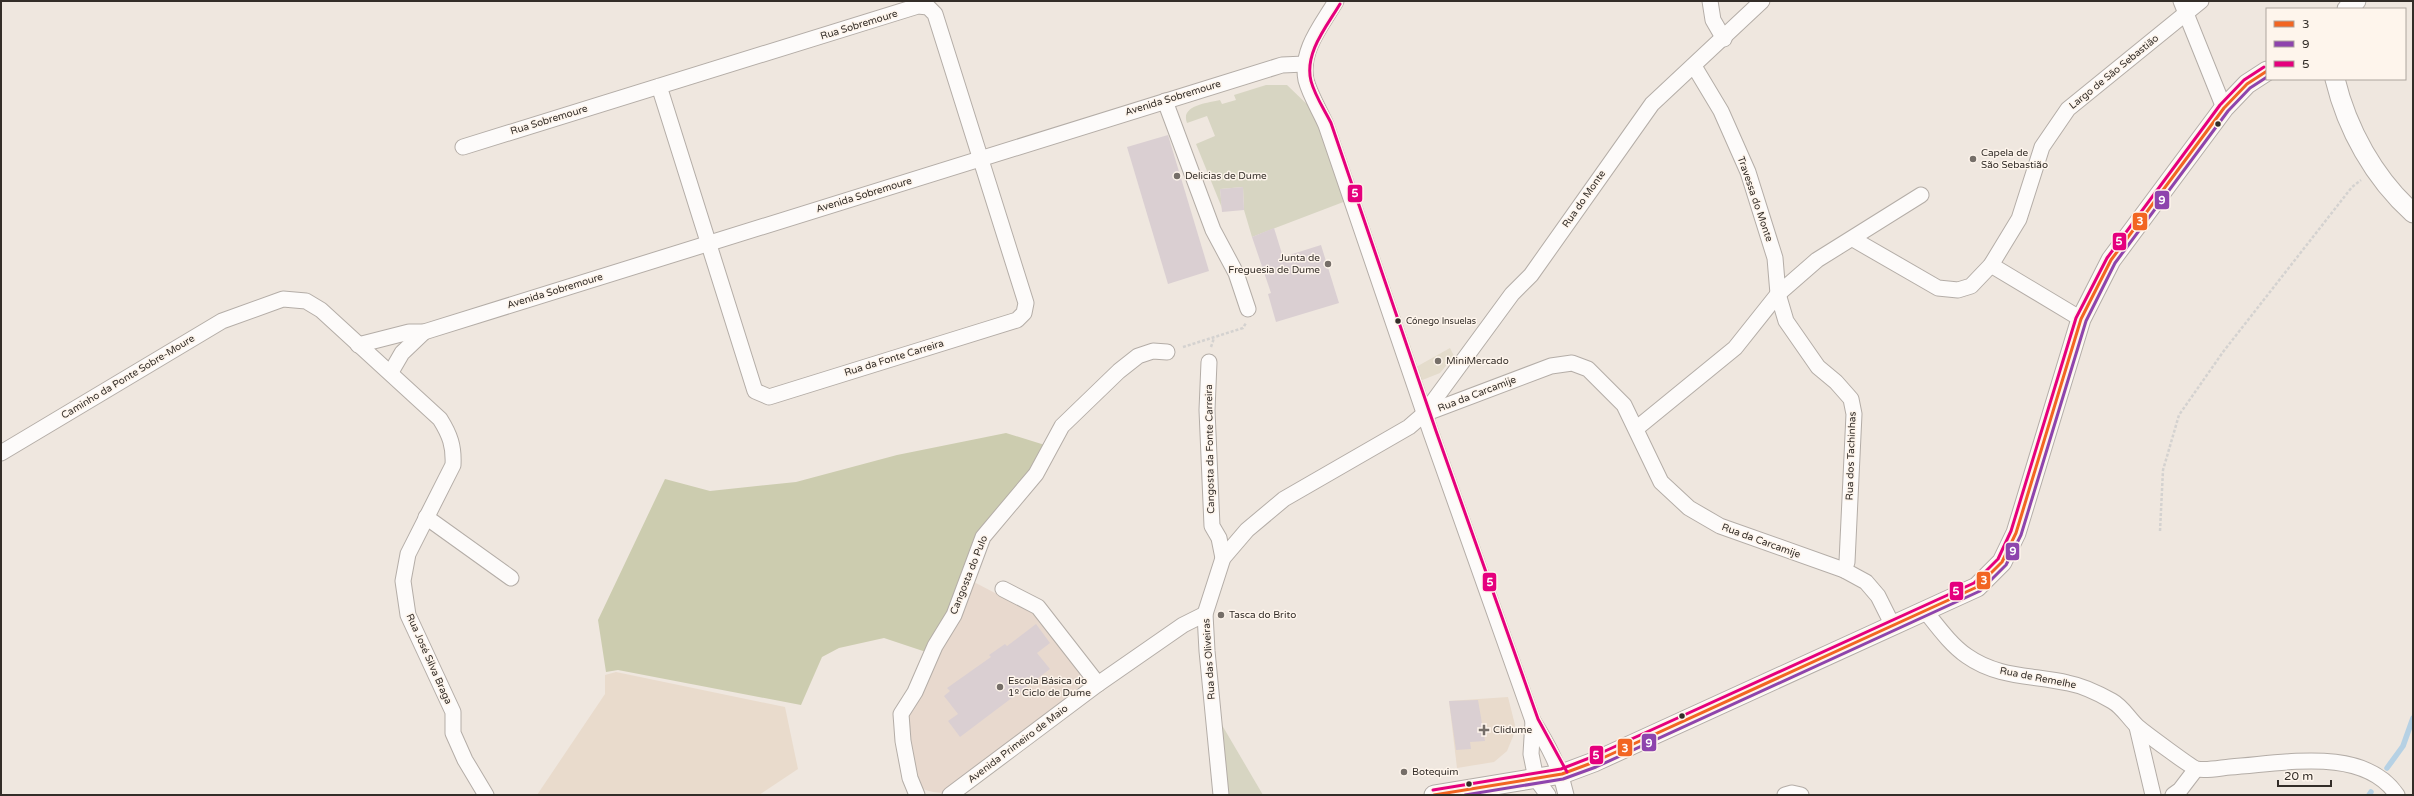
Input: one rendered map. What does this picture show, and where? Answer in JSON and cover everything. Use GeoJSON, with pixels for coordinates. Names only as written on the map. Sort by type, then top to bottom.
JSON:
{"type":"FeatureCollection","features":[{"type":"Feature","properties":{"kind":"street"},"geometry":{"type":"LineString","coordinates":[[1336,1],[1310,46],[1305,64],[1306,80],[1326,125],[1424,414],[1533,721],[1550,749],[1562,774],[1566,795]]}},
{"type":"Feature","properties":{"kind":"street"},"geometry":{"type":"LineString","coordinates":[[1710,1],[1713,20],[1724,39]]}},
{"type":"Feature","properties":{"kind":"street","name":"Rua do Monte"},"geometry":{"type":"LineString","coordinates":[[1424,414],[1512,294],[1531,275],[1652,104],[1724,39],[1762,1]]}},
{"type":"Feature","properties":{"kind":"street","name":"Largo de São Sebastião"},"geometry":{"type":"LineString","coordinates":[[1853,239],[1938,288],[1958,290],[1971,286],[1990,265],[2019,219],[2042,147],[2068,109],[2183,8],[2201,1]]}},
{"type":"Feature","properties":{"kind":"street"},"geometry":{"type":"LineString","coordinates":[[2348,8],[2356,1]]}},
{"type":"Feature","properties":{"kind":"street","name":"Rua Sobremoure"},"geometry":{"type":"LineString","coordinates":[[463,147],[918,6],[928,8],[935,14],[980,159]]}},
{"type":"Feature","properties":{"kind":"street"},"geometry":{"type":"LineString","coordinates":[[2183,8],[2224,108]]}},
{"type":"Feature","properties":{"kind":"street","name":"Avenida Sobremoure"},"geometry":{"type":"LineString","coordinates":[[358,346],[410,332],[424,332],[1282,65],[1305,64]]}},
{"type":"Feature","properties":{"kind":"street","name":"Travessa do Monte"},"geometry":{"type":"LineString","coordinates":[[1694,66],[1721,111],[1748,172],[1775,258],[1778,294]]}},
{"type":"Feature","properties":{"kind":"street"},"geometry":{"type":"LineString","coordinates":[[1434,795],[1562,774],[1594,762],[1926,612],[1977,587],[2002,562],[2016,533],[2081,319],[2111,260],[2224,108],[2247,84],[2266,72]]}},
{"type":"Feature","properties":{"kind":"street"},"geometry":{"type":"LineString","coordinates":[[2335,80],[2340,101],[2352,130],[2367,158],[2403,204],[2413,213]]}},
{"type":"Feature","properties":{"kind":"street"},"geometry":{"type":"LineString","coordinates":[[659,86],[708,244]]}},
{"type":"Feature","properties":{"kind":"street"},"geometry":{"type":"LineString","coordinates":[[1165,101],[1213,230],[1236,273],[1248,309]]}},
{"type":"Feature","properties":{"kind":"street","name":"Rua da Fonte Carreira"},"geometry":{"type":"LineString","coordinates":[[708,244],[755,391],[769,397],[1017,320],[1024,313],[1026,303],[980,159]]}},
{"type":"Feature","properties":{"kind":"street"},"geometry":{"type":"LineString","coordinates":[[1637,428],[1735,348],[1778,294],[1817,260],[1853,239],[1921,195]]}},
{"type":"Feature","properties":{"kind":"street"},"geometry":{"type":"LineString","coordinates":[[1990,265],[2081,319]]}},
{"type":"Feature","properties":{"kind":"street","name":"Rua dos Tachinhas"},"geometry":{"type":"LineString","coordinates":[[1778,294],[1786,321],[1812,360],[1852,399],[1854,414],[1847,562],[1844,570]]}},
{"type":"Feature","properties":{"kind":"street","name":"Caminho da Ponte Sobre-Moure"},"geometry":{"type":"LineString","coordinates":[[1,453],[222,321],[283,299],[306,301],[321,310],[358,346]]}},
{"type":"Feature","properties":{"kind":"street","name":"Avenida Sobremoure"},"geometry":{"type":"LineString","coordinates":[[391,372],[402,353],[424,332]]}},
{"type":"Feature","properties":{"kind":"street","name":"Rua José Silva Braga"},"geometry":{"type":"LineString","coordinates":[[358,346],[391,372],[440,419],[450,436],[454,450],[453,465],[408,554],[403,581],[408,615],[453,712],[453,733],[465,760],[486,795]]}},
{"type":"Feature","properties":{"kind":"street","name":"Cangosta do Pulo"},"geometry":{"type":"LineString","coordinates":[[918,795],[910,778],[903,741],[901,714],[915,692],[935,646],[954,615],[983,536],[1036,474],[1062,426],[1119,371],[1138,356],[1154,351],[1167,352]]}},
{"type":"Feature","properties":{"kind":"street","name":"Cangosta da Fonte Carreira"},"geometry":{"type":"LineString","coordinates":[[1209,362],[1207,410],[1212,526],[1219,538],[1223,558]]}},
{"type":"Feature","properties":{"kind":"street","name":"Rua da Carcamije"},"geometry":{"type":"LineString","coordinates":[[1424,414],[1551,366],[1572,363],[1588,369],[1624,405],[1637,428],[1661,482],[1689,508],[1720,526],[1844,570],[1866,582],[1878,596],[1893,626]]}},
{"type":"Feature","properties":{"kind":"street","name":"Rua das Oliveiras"},"geometry":{"type":"LineString","coordinates":[[1221,795],[1207,651],[1206,614],[1223,558],[1247,530],[1284,499],[1409,427],[1424,414]]}},
{"type":"Feature","properties":{"kind":"street"},"geometry":{"type":"LineString","coordinates":[[426,517],[511,578]]}},
{"type":"Feature","properties":{"kind":"street"},"geometry":{"type":"LineString","coordinates":[[1003,589],[1038,607],[1098,684]]}},
{"type":"Feature","properties":{"kind":"street","name":"Rua de Remelhe"},"geometry":{"type":"LineString","coordinates":[[1926,612],[1942,632],[1967,656],[1992,669],[2032,679],[2067,682],[2090,689],[2115,702],[2137,727],[2196,769]]}},
{"type":"Feature","properties":{"kind":"street","name":"Avenida Primeiro de Maio"},"geometry":{"type":"LineString","coordinates":[[950,795],[1098,684],[1183,625],[1206,614]]}},
{"type":"Feature","properties":{"kind":"street"},"geometry":{"type":"LineString","coordinates":[[1533,721],[1531,754],[1536,779],[1548,795]]}},
{"type":"Feature","properties":{"kind":"street"},"geometry":{"type":"LineString","coordinates":[[2137,727],[2153,795]]}},
{"type":"Feature","properties":{"kind":"street"},"geometry":{"type":"LineString","coordinates":[[2173,795],[2180,790],[2196,769],[2325,761],[2348,763],[2369,771],[2391,786],[2397,795]]}},
{"type":"Feature","properties":{"kind":"street"},"geometry":{"type":"LineString","coordinates":[[1785,795],[1792,793],[1801,795]]}},
{"type":"Feature","properties":{"kind":"path"},"geometry":{"type":"LineString","coordinates":[[2160,531],[2163,470],[2179,415],[2223,352],[2352,187],[2375,168]]}},
{"type":"Feature","properties":{"kind":"path"},"geometry":{"type":"LineString","coordinates":[[1167,352],[1243,328],[1248,320],[1248,309]]}},
{"type":"Feature","properties":{"kind":"shaded area"},"geometry":{"type":"Polygon","coordinates":[[[1266,85],[1287,85],[1313,110],[1346,201],[1252,237],[1244,210],[1243,187],[1220,189],[1222,208],[1196,144],[1215,136],[1207,116],[1187,123],[1186,117],[1188,112],[1196,106],[1220,100],[1222,104],[1236,100],[1234,95],[1266,85]]]}},
{"type":"Feature","properties":{"kind":"shaded area","name":"MiniMercado"},"geometry":{"type":"Polygon","coordinates":[[[1450,348],[1454,356],[1440,373],[1420,381],[1416,367],[1450,348]]]}},
{"type":"Feature","properties":{"kind":"shaded area","name":"Escola Básica do 1º Ciclo de Dume"},"geometry":{"type":"Polygon","coordinates":[[[972,581],[1035,614],[1086,682],[943,793],[933,792],[922,789],[914,771],[906,716],[972,581]]]}},
{"type":"Feature","properties":{"kind":"shaded area"},"geometry":{"type":"Polygon","coordinates":[[[616,672],[785,707],[798,769],[759,795],[537,795],[605,694],[605,675],[616,672]]]}},
{"type":"Feature","properties":{"kind":"shaded area","name":"Clidume"},"geometry":{"type":"Polygon","coordinates":[[[1508,697],[1515,725],[1514,734],[1507,751],[1494,762],[1457,768],[1449,701],[1508,697]]]}},
{"type":"Feature","properties":{"kind":"shaded area"},"geometry":{"type":"Polygon","coordinates":[[[1212,708],[1263,795],[1221,795],[1212,708]]]}},
{"type":"Feature","properties":{"kind":"green space"},"geometry":{"type":"Polygon","coordinates":[[[1006,433],[1048,446],[1033,472],[992,520],[949,612],[926,652],[884,638],[839,648],[822,657],[801,705],[618,670],[606,672],[598,620],[665,479],[710,491],[796,482],[897,455],[1006,433]]]}},
{"type":"Feature","properties":{"kind":"building"},"geometry":{"type":"Polygon","coordinates":[[[1168,135],[1209,271],[1168,284],[1127,147],[1168,135]]]}},
{"type":"Feature","properties":{"kind":"building"},"geometry":{"type":"Polygon","coordinates":[[[1243,187],[1244,210],[1222,212],[1220,189],[1243,187]]]}},
{"type":"Feature","properties":{"kind":"building"},"geometry":{"type":"Polygon","coordinates":[[[1274,228],[1283,257],[1321,245],[1339,303],[1276,322],[1268,294],[1271,293],[1252,237],[1274,228]]]}},
{"type":"Feature","properties":{"kind":"building"},"geometry":{"type":"Polygon","coordinates":[[[1036,624],[1050,643],[1037,653],[1050,669],[960,737],[948,721],[958,714],[944,696],[950,691],[947,688],[991,657],[989,655],[1005,644],[1007,646],[1036,624]]]}},
{"type":"Feature","properties":{"kind":"building"},"geometry":{"type":"Polygon","coordinates":[[[1478,700],[1485,741],[1470,742],[1471,749],[1456,750],[1449,701],[1478,700]]]}},
{"type":"Feature","properties":{"kind":"waterway"},"geometry":{"type":"LineString","coordinates":[[2387,768],[2403,746],[2413,718]]}},
{"type":"Feature","properties":{"kind":"transit line","name":"5"},"geometry":{"type":"LineString","coordinates":[[1340,4],[1323,31],[1314,50],[1311,60],[1311,81],[1317,97],[1331,123],[1436,431],[1538,719],[1567,772]]}},
{"type":"Feature","properties":{"kind":"transit line","name":"5"},"geometry":{"type":"LineString","coordinates":[[1433,790],[1561,769],[1592,757],[1974,583],[1998,559],[2011,531],[2076,318],[2107,258],[2220,105],[2244,80],[2264,67]]}},
{"type":"Feature","properties":{"kind":"transit line","name":"3"},"geometry":{"type":"LineString","coordinates":[[1434,795],[1562,774],[1594,762],[1977,587],[2002,562],[2016,533],[2081,319],[2111,260],[2224,108],[2247,84],[2266,72]]}},
{"type":"Feature","properties":{"kind":"transit line","name":"9"},"geometry":{"type":"LineString","coordinates":[[1465,795],[1563,779],[1596,767],[1980,591],[2006,565],[2021,535],[2086,321],[2115,263],[2228,111],[2250,88],[2266,78]]}},
{"type":"Feature","properties":{"kind":"place","name":"Capela de São Sebastião"},"geometry":{"type":"Point","coordinates":[1973,159]}},
{"type":"Feature","properties":{"kind":"place","name":"Delicias de Dume"},"geometry":{"type":"Point","coordinates":[1177,176]}},
{"type":"Feature","properties":{"kind":"place","name":"Junta de Freguesia de Dume"},"geometry":{"type":"Point","coordinates":[1328,264]}},
{"type":"Feature","properties":{"kind":"place","name":"Cónego Insuelas"},"geometry":{"type":"Point","coordinates":[1398,321]}},
{"type":"Feature","properties":{"kind":"place","name":"MiniMercado"},"geometry":{"type":"Point","coordinates":[1438,361]}},
{"type":"Feature","properties":{"kind":"place","name":"Tasca do Brito"},"geometry":{"type":"Point","coordinates":[1221,615]}},
{"type":"Feature","properties":{"kind":"place","name":"Escola Básica do 1º Ciclo de Dume"},"geometry":{"type":"Point","coordinates":[1000,687]}},
{"type":"Feature","properties":{"kind":"place","name":"Clidume"},"geometry":{"type":"Point","coordinates":[1484,730]}},
{"type":"Feature","properties":{"kind":"place","name":"Botequim"},"geometry":{"type":"Point","coordinates":[1404,772]}}]}
